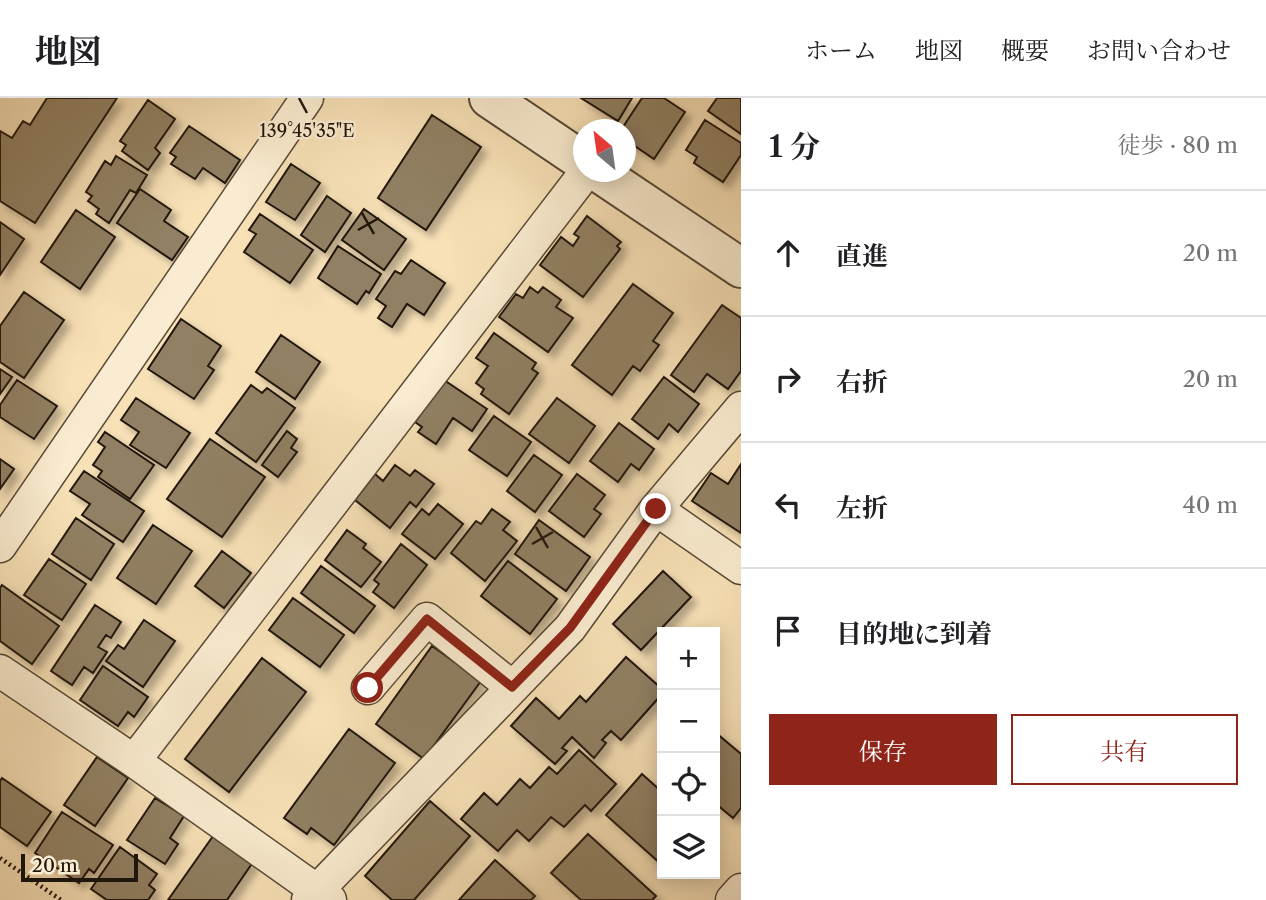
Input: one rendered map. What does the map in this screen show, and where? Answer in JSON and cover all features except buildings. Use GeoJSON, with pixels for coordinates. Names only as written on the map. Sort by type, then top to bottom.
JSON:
{"type":"FeatureCollection","features":[{"type":"Feature","properties":{"kind":"street"},"geometry":{"type":"LineString","coordinates":[[0,546],[307,98]]}},
{"type":"Feature","properties":{"kind":"street"},"geometry":{"type":"LineString","coordinates":[[489,98],[573,155]]}},
{"type":"Feature","properties":{"kind":"street"},"geometry":{"type":"LineString","coordinates":[[134,761],[578,182]]}},
{"type":"Feature","properties":{"kind":"street"},"geometry":{"type":"LineString","coordinates":[[613,182],[741,268]]}},
{"type":"Feature","properties":{"kind":"street"},"geometry":{"type":"LineString","coordinates":[[0,671],[134,761],[318,897],[570,628],[656,509],[741,408]]}},
{"type":"Feature","properties":{"kind":"street"},"geometry":{"type":"LineString","coordinates":[[656,509],[741,568]]}},
{"type":"Feature","properties":{"kind":"street"},"geometry":{"type":"LineString","coordinates":[[368,688],[427,619],[512,687]]}},
{"type":"Feature","properties":{"kind":"street"},"geometry":{"type":"LineString","coordinates":[[732,900],[741,890]]}},
{"type":"Feature","properties":{"kind":"path"},"geometry":{"type":"LineString","coordinates":[[0,858],[61,900]]}},
{"type":"Feature","properties":{"kind":"route"},"geometry":{"type":"LineString","coordinates":[[368,688],[427,619],[512,687],[570,628],[656,509]]}}]}
